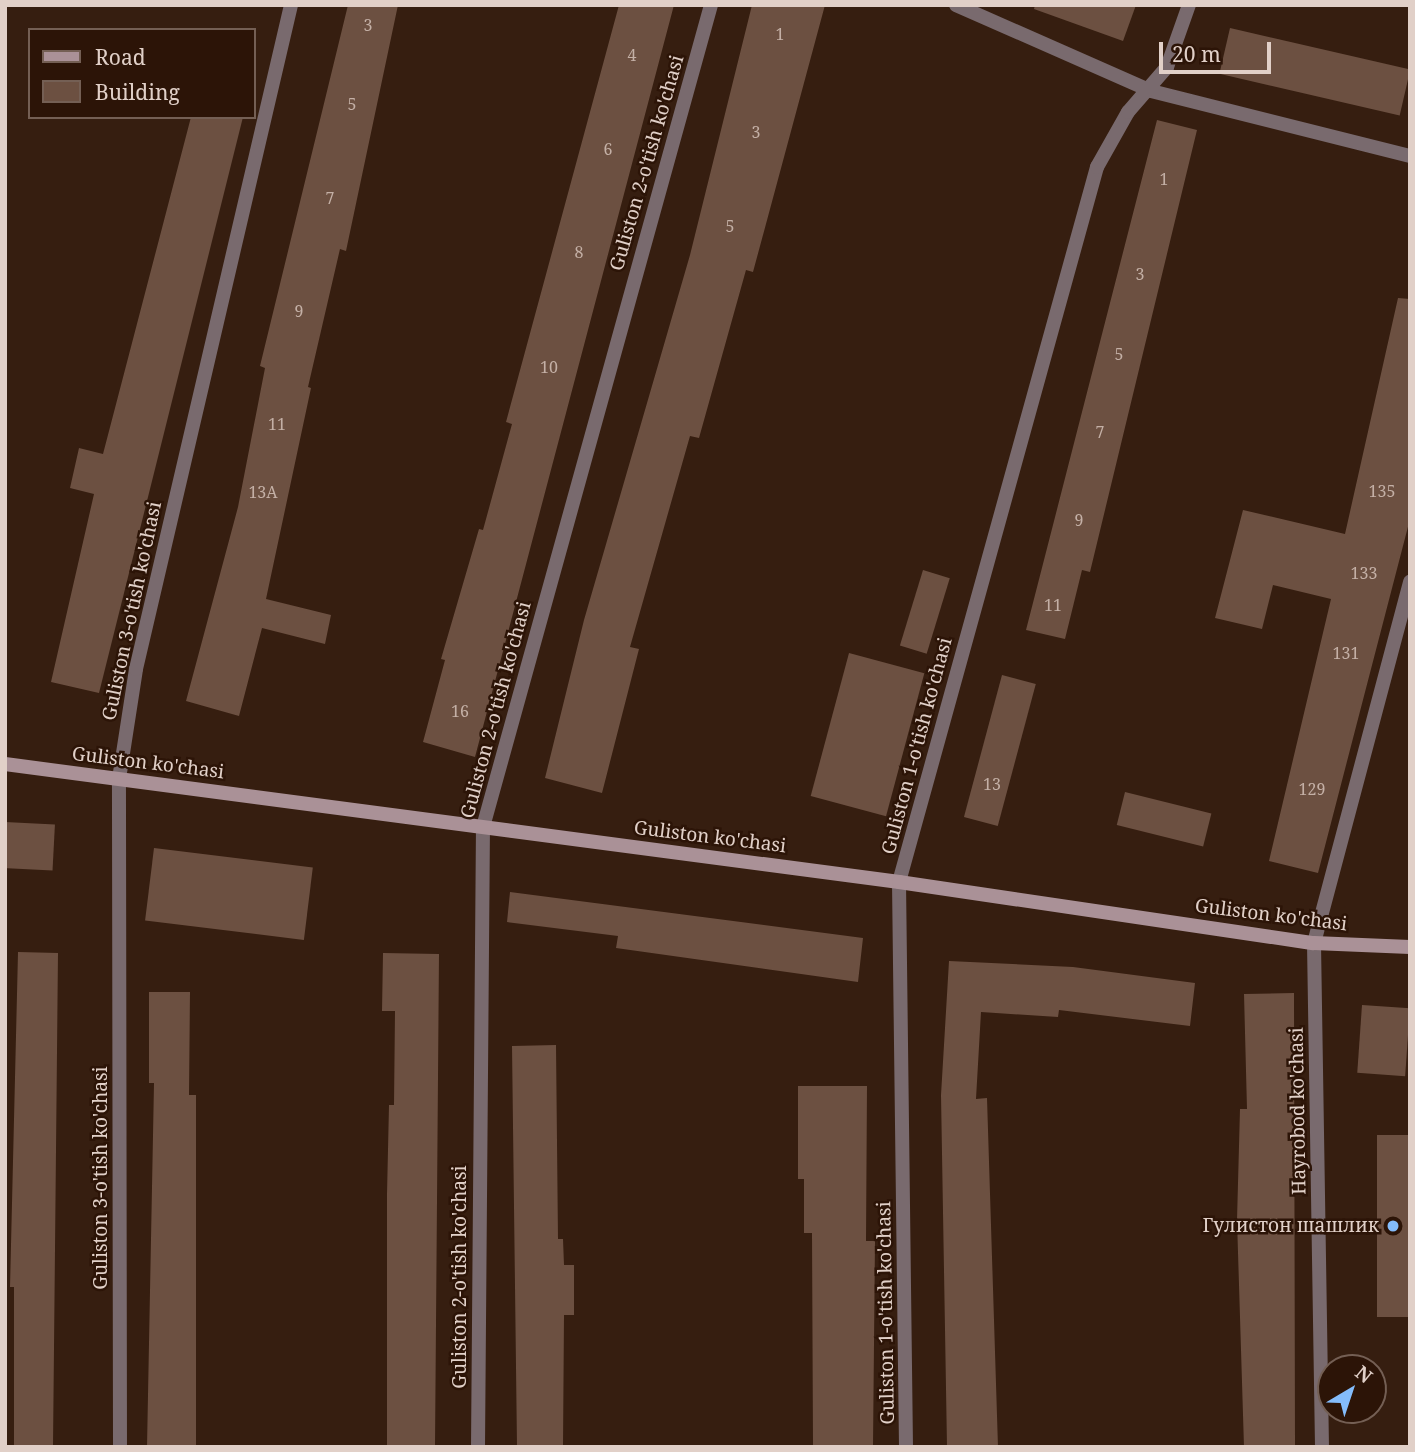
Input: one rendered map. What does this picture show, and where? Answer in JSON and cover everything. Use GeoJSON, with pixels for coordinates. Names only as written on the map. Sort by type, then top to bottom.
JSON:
{"type":"FeatureCollection","features":[{"type":"Feature","properties":{"kind":"main road","name":"Guliston ko'chasi"},"geometry":{"type":"LineString","coordinates":[[5,764],[900,882],[1314,943],[1410,947]]}},
{"type":"Feature","properties":{"kind":"street","name":"Guliston 3-o'tish ko'chasi"},"geometry":{"type":"LineString","coordinates":[[120,1447],[119,779],[136,669],[291,5]]}},
{"type":"Feature","properties":{"kind":"street","name":"Guliston 2-o'tish ko'chasi"},"geometry":{"type":"LineString","coordinates":[[478,1447],[483,827],[711,5]]}},
{"type":"Feature","properties":{"kind":"street"},"geometry":{"type":"LineString","coordinates":[[956,5],[1151,91],[1410,156]]}},
{"type":"Feature","properties":{"kind":"street","name":"Guliston 1-o'tish ko'chasi"},"geometry":{"type":"LineString","coordinates":[[906,1447],[900,882],[1097,167],[1128,112],[1151,91],[1167,68],[1189,5]]}},
{"type":"Feature","properties":{"kind":"street","name":"Hayrobod ko'chasi"},"geometry":{"type":"LineString","coordinates":[[1322,1447],[1314,943],[1410,582]]}},
{"type":"Feature","properties":{"kind":"building"},"geometry":{"type":"Polygon","coordinates":[[[348,5],[398,5],[346,251],[340,249],[308,387],[311,388],[266,599],[331,615],[325,644],[262,628],[239,716],[186,701],[238,507],[265,368],[260,366],[348,5]]]}},
{"type":"Feature","properties":{"kind":"building"},"geometry":{"type":"Polygon","coordinates":[[[619,5],[674,5],[475,757],[423,742],[445,660],[441,659],[479,529],[483,530],[512,424],[506,422],[619,5]]]}},
{"type":"Feature","properties":{"kind":"building"},"geometry":{"type":"Polygon","coordinates":[[[752,5],[825,5],[753,272],[746,270],[699,438],[690,436],[630,647],[639,649],[602,793],[545,778],[584,620],[690,255],[752,5]]]}},
{"type":"Feature","properties":{"kind":"building"},"geometry":{"type":"Polygon","coordinates":[[[1035,5],[1136,5],[1123,41],[1034,9],[1035,5]]]}},
{"type":"Feature","properties":{"kind":"building"},"geometry":{"type":"Polygon","coordinates":[[[1230,28],[1410,70],[1400,115],[1219,74],[1230,28]]]}},
{"type":"Feature","properties":{"kind":"building"},"geometry":{"type":"Polygon","coordinates":[[[190,119],[242,119],[99,693],[51,682],[94,494],[70,488],[79,448],[103,454],[190,119]]]}},
{"type":"Feature","properties":{"kind":"building"},"geometry":{"type":"Polygon","coordinates":[[[1157,120],[1197,130],[1090,572],[1082,570],[1065,639],[1026,630],[1157,120]]]}},
{"type":"Feature","properties":{"kind":"building"},"geometry":{"type":"Polygon","coordinates":[[[1398,298],[1410,299],[1410,519],[1318,873],[1269,861],[1331,599],[1273,585],[1262,629],[1215,618],[1243,510],[1345,534],[1398,298]]]}},
{"type":"Feature","properties":{"kind":"building"},"geometry":{"type":"Polygon","coordinates":[[[923,570],[950,578],[927,654],[900,646],[923,570]]]}},
{"type":"Feature","properties":{"kind":"building"},"geometry":{"type":"Polygon","coordinates":[[[849,653],[924,673],[886,816],[811,796],[849,653]]]}},
{"type":"Feature","properties":{"kind":"building"},"geometry":{"type":"Polygon","coordinates":[[[1002,675],[1036,684],[998,826],[964,817],[1002,675]]]}},
{"type":"Feature","properties":{"kind":"building"},"geometry":{"type":"Polygon","coordinates":[[[1125,792],[1211,814],[1203,847],[1117,825],[1125,792]]]}},
{"type":"Feature","properties":{"kind":"building"},"geometry":{"type":"Polygon","coordinates":[[[5,822],[55,825],[53,871],[5,868],[5,822]]]}},
{"type":"Feature","properties":{"kind":"building"},"geometry":{"type":"Polygon","coordinates":[[[154,848],[313,867],[304,940],[145,920],[154,848]]]}},
{"type":"Feature","properties":{"kind":"building"},"geometry":{"type":"Polygon","coordinates":[[[510,892],[863,938],[858,982],[616,948],[618,936],[507,922],[510,892]]]}},
{"type":"Feature","properties":{"kind":"building"},"geometry":{"type":"Polygon","coordinates":[[[18,952],[58,953],[53,1447],[14,1447],[14,1287],[10,1287],[18,952]]]}},
{"type":"Feature","properties":{"kind":"building"},"geometry":{"type":"Polygon","coordinates":[[[383,953],[439,954],[435,1447],[387,1447],[387,1194],[389,1105],[394,1105],[395,1011],[382,1011],[383,953]]]}},
{"type":"Feature","properties":{"kind":"building"},"geometry":{"type":"Polygon","coordinates":[[[949,961],[1073,967],[1195,983],[1190,1026],[1059,1010],[1058,1017],[981,1012],[976,1099],[987,1098],[998,1447],[947,1447],[941,1095],[949,961]]]}},
{"type":"Feature","properties":{"kind":"building"},"geometry":{"type":"Polygon","coordinates":[[[149,992],[190,992],[189,1095],[196,1095],[196,1447],[147,1447],[154,1083],[149,1083],[149,992]]]}},
{"type":"Feature","properties":{"kind":"building"},"geometry":{"type":"Polygon","coordinates":[[[1294,993],[1295,1447],[1244,1447],[1237,1220],[1240,1109],[1247,1109],[1244,994],[1294,993]]]}},
{"type":"Feature","properties":{"kind":"building"},"geometry":{"type":"Polygon","coordinates":[[[1362,1005],[1410,1008],[1405,1076],[1357,1073],[1362,1005]]]}},
{"type":"Feature","properties":{"kind":"building"},"geometry":{"type":"Polygon","coordinates":[[[556,1045],[558,1239],[563,1239],[564,1265],[574,1265],[574,1315],[564,1315],[563,1447],[517,1447],[512,1046],[556,1045]]]}},
{"type":"Feature","properties":{"kind":"building"},"geometry":{"type":"Polygon","coordinates":[[[798,1086],[867,1086],[866,1241],[875,1241],[873,1447],[813,1447],[812,1233],[804,1233],[804,1179],[798,1179],[798,1086]]]}},
{"type":"Feature","properties":{"kind":"building","name":"Гулистон шашлик"},"geometry":{"type":"Polygon","coordinates":[[[1377,1135],[1410,1135],[1410,1317],[1377,1317],[1377,1135]]]}},
{"type":"Feature","properties":{"kind":"place","name":"Гулистон шашлик"},"geometry":{"type":"Point","coordinates":[1393,1226]}}]}
